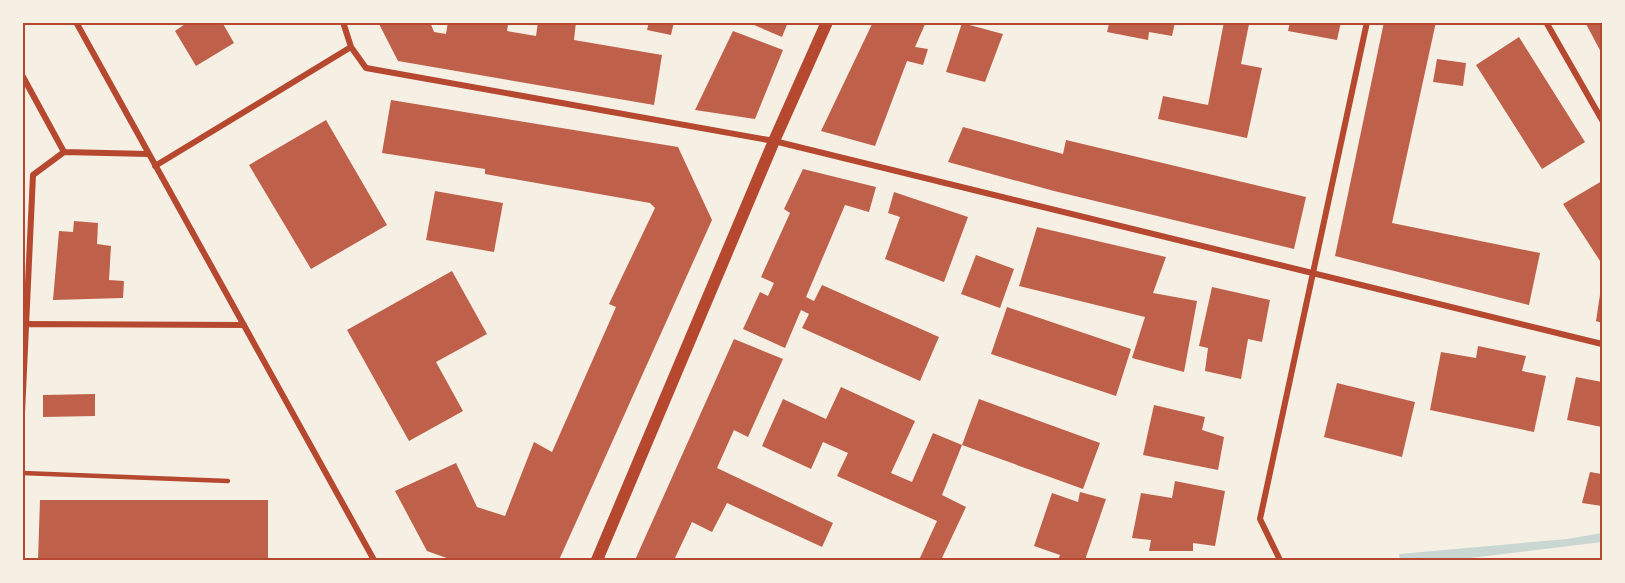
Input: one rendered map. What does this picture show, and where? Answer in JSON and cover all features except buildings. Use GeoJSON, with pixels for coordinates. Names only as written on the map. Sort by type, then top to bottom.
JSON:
{"type":"FeatureCollection","features":[{"type":"Feature","properties":{"kind":"main road"},"geometry":{"type":"LineString","coordinates":[[597,561],[774,141],[827,22]]}},
{"type":"Feature","properties":{"kind":"street"},"geometry":{"type":"LineString","coordinates":[[76,22],[374,561]]}},
{"type":"Feature","properties":{"kind":"street"},"geometry":{"type":"LineString","coordinates":[[342,22],[351,46],[366,68],[774,141],[1602,344]]}},
{"type":"Feature","properties":{"kind":"street"},"geometry":{"type":"LineString","coordinates":[[1280,561],[1260,519],[1367,22]]}},
{"type":"Feature","properties":{"kind":"street"},"geometry":{"type":"LineString","coordinates":[[1546,22],[1602,120]]}},
{"type":"Feature","properties":{"kind":"street"},"geometry":{"type":"LineString","coordinates":[[155,166],[351,46]]}},
{"type":"Feature","properties":{"kind":"street"},"geometry":{"type":"LineString","coordinates":[[22,75],[64,152]]}},
{"type":"Feature","properties":{"kind":"street"},"geometry":{"type":"LineString","coordinates":[[22,413],[33,175],[64,152],[148,154]]}},
{"type":"Feature","properties":{"kind":"street"},"geometry":{"type":"LineString","coordinates":[[25,324],[244,325]]}},
{"type":"Feature","properties":{"kind":"lane"},"geometry":{"type":"LineString","coordinates":[[22,473],[228,481]]}},
{"type":"Feature","properties":{"kind":"shaded area"},"geometry":{"type":"Polygon","coordinates":[[[1602,533],[1602,542],[1454,560],[1400,560],[1399,554],[1567,539],[1602,533]]]}}]}
